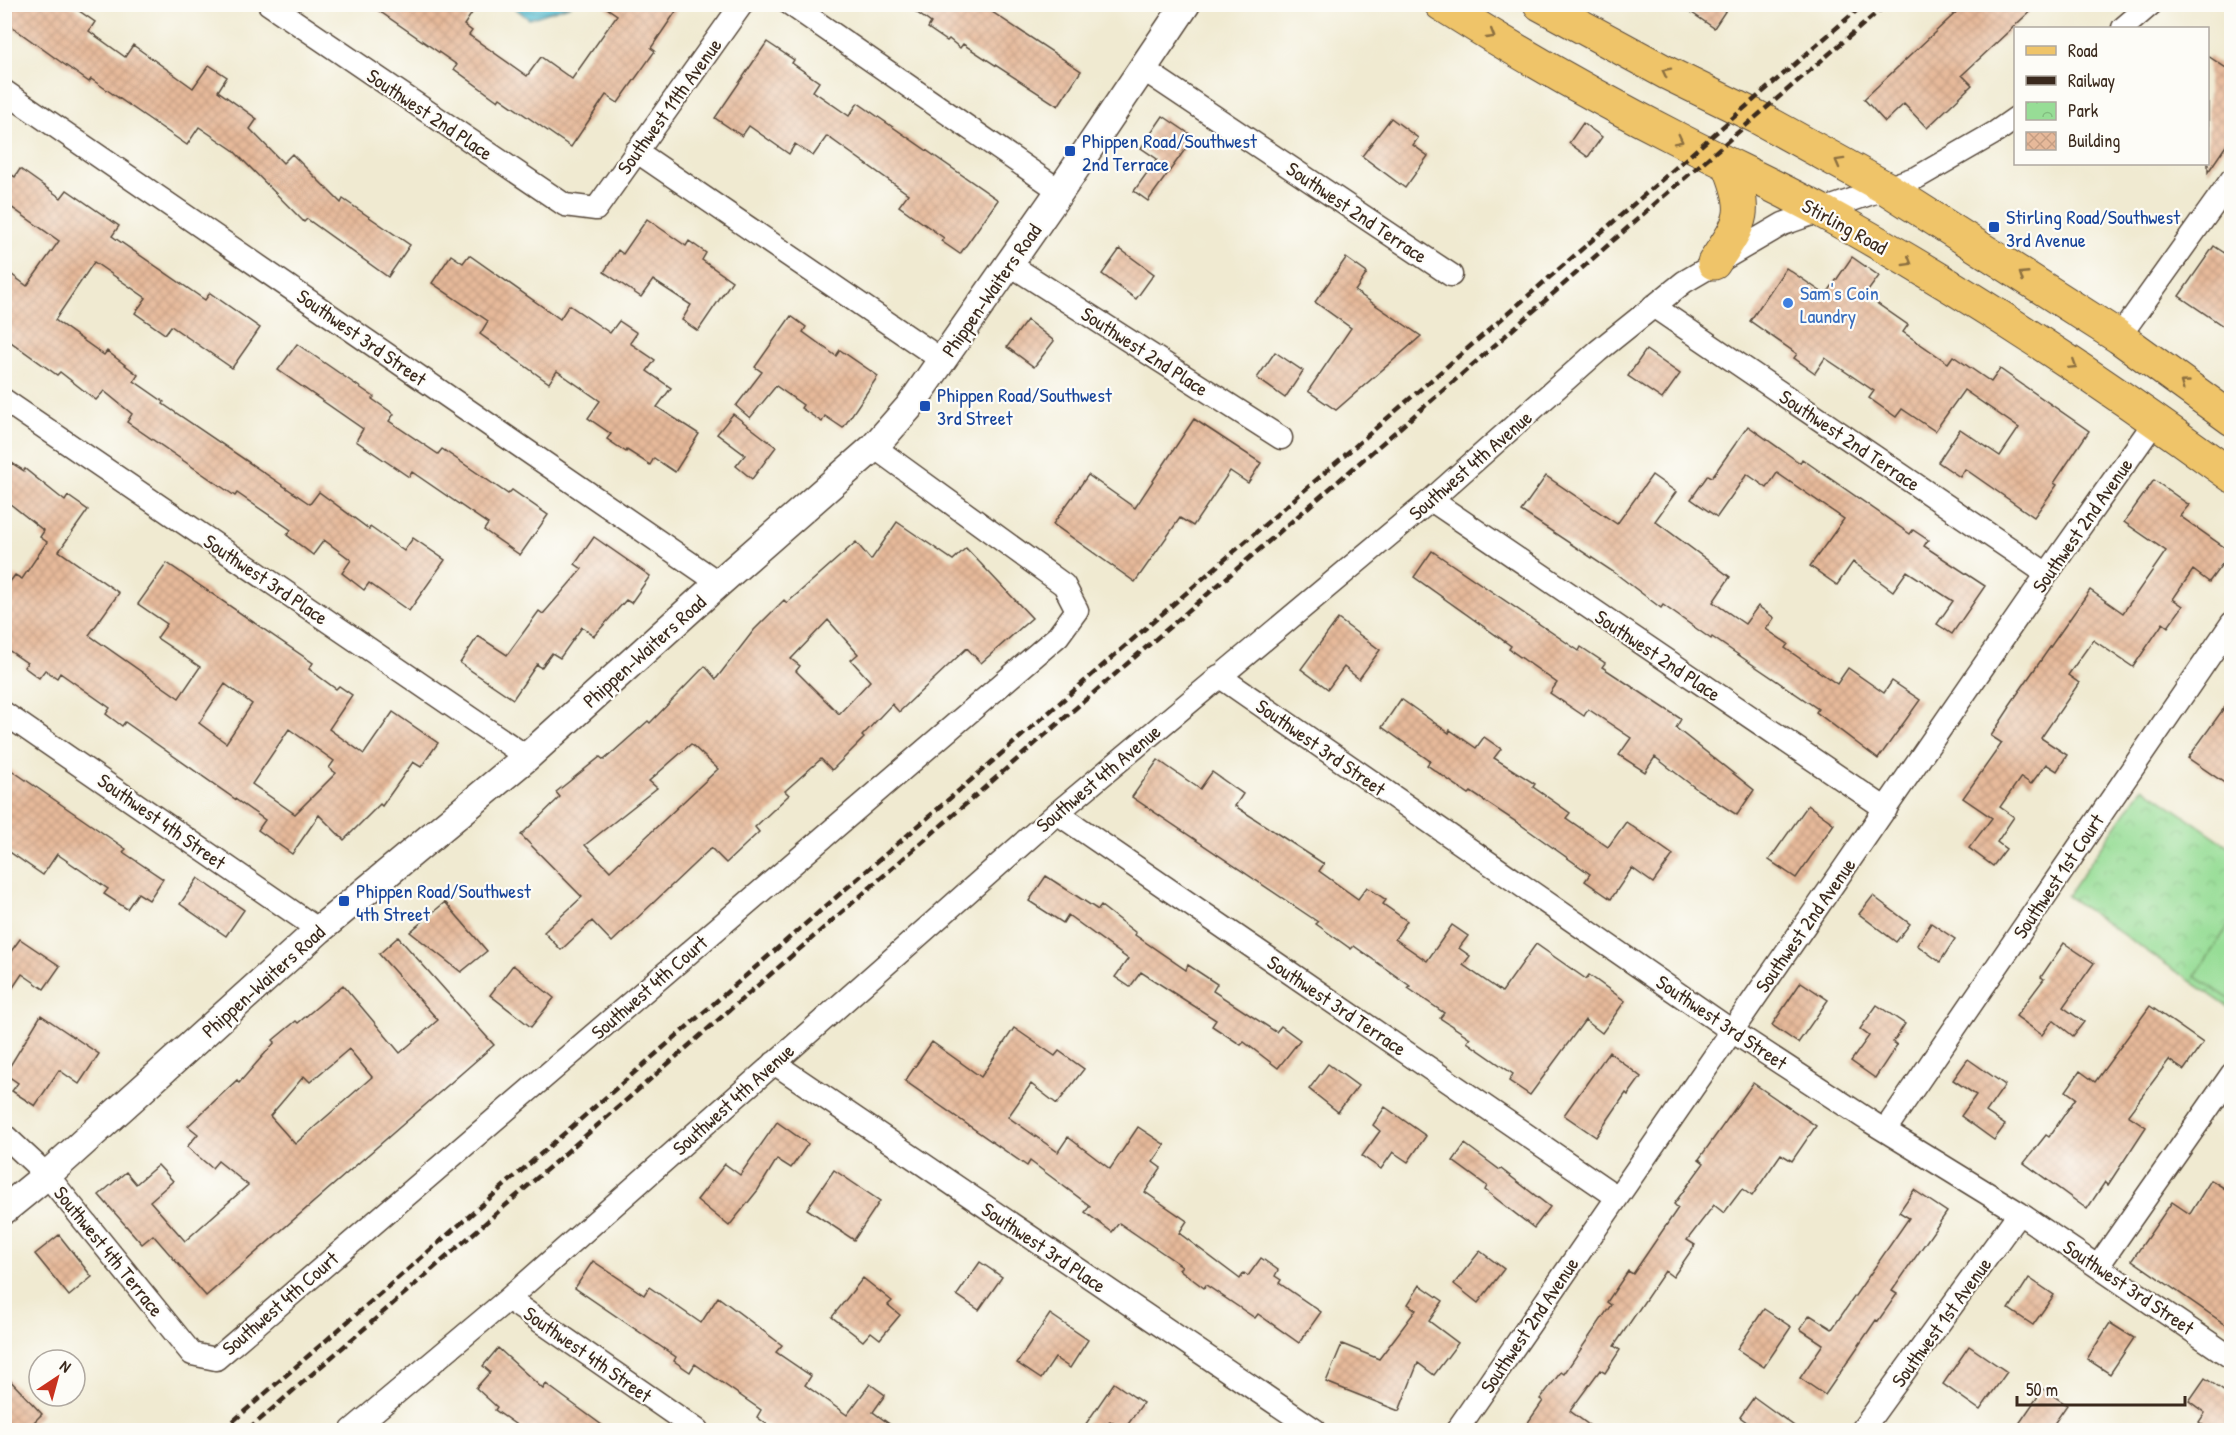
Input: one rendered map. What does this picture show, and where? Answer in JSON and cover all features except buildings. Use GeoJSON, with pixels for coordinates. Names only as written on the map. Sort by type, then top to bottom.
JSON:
{"type":"FeatureCollection","features":[{"type":"Feature","properties":{"kind":"main road","name":"Stirling Road"},"geometry":{"type":"LineString","coordinates":[[1441,4],[1538,64],[1821,211],[1935,278],[2156,420],[2232,476]]}},
{"type":"Feature","properties":{"kind":"main road"},"geometry":{"type":"LineString","coordinates":[[1540,4],[1667,73],[1757,117],[1886,188],[2119,337],[2232,419]]}},
{"type":"Feature","properties":{"kind":"main road"},"geometry":{"type":"LineString","coordinates":[[1714,263],[1736,231],[1741,218],[1740,196],[1729,165]]}},
{"type":"Feature","properties":{"kind":"street","name":"Southwest 2nd Place"},"geometry":{"type":"LineString","coordinates":[[269,4],[566,205],[596,209]]}},
{"type":"Feature","properties":{"kind":"street","name":"Southwest 11th Avenue"},"geometry":{"type":"LineString","coordinates":[[596,209],[742,4]]}},
{"type":"Feature","properties":{"kind":"street"},"geometry":{"type":"LineString","coordinates":[[790,4],[1060,191]]}},
{"type":"Feature","properties":{"kind":"street","name":"Phippen-Waiters Road"},"geometry":{"type":"LineString","coordinates":[[4,1210],[47,1175],[319,930],[526,757],[874,447],[910,406],[1060,191],[1186,4]]}},
{"type":"Feature","properties":{"kind":"street"},"geometry":{"type":"LineString","coordinates":[[2124,27],[2151,4]]}},
{"type":"Feature","properties":{"kind":"street","name":"Southwest 2nd Terrace"},"geometry":{"type":"LineString","coordinates":[[1143,69],[1451,275]]}},
{"type":"Feature","properties":{"kind":"street","name":"Southwest 3rd Street"},"geometry":{"type":"LineString","coordinates":[[4,91],[719,583]]}},
{"type":"Feature","properties":{"kind":"street","name":"Southwest 4th Avenue"},"geometry":{"type":"LineString","coordinates":[[352,1431],[508,1299],[1057,813],[1431,500],[1598,351],[1653,306],[1714,263],[1783,224],[1918,177],[2014,119]]}},
{"type":"Feature","properties":{"kind":"street"},"geometry":{"type":"LineString","coordinates":[[636,151],[942,360]]}},
{"type":"Feature","properties":{"kind":"street"},"geometry":{"type":"LineString","coordinates":[[2119,337],[2232,179]]}},
{"type":"Feature","properties":{"kind":"street","name":"Southwest 2nd Place"},"geometry":{"type":"LineString","coordinates":[[1009,264],[1281,438]]}},
{"type":"Feature","properties":{"kind":"street","name":"Southwest 2nd Terrace"},"geometry":{"type":"LineString","coordinates":[[1653,306],[2047,574]]}},
{"type":"Feature","properties":{"kind":"street","name":"Southwest 3rd Place"},"geometry":{"type":"LineString","coordinates":[[4,400],[526,757]]}},
{"type":"Feature","properties":{"kind":"street","name":"Southwest 2nd Avenue"},"geometry":{"type":"LineString","coordinates":[[1456,1431],[2047,574],[2156,420]]}},
{"type":"Feature","properties":{"kind":"street","name":"Southwest 4th Court"},"geometry":{"type":"LineString","coordinates":[[216,1359],[1058,636],[1077,610],[1064,585],[874,447]]}},
{"type":"Feature","properties":{"kind":"street","name":"Southwest 2nd Place"},"geometry":{"type":"LineString","coordinates":[[1431,500],[1886,809]]}},
{"type":"Feature","properties":{"kind":"street","name":"Southwest 1st Court"},"geometry":{"type":"LineString","coordinates":[[1885,1130],[2232,623]]}},
{"type":"Feature","properties":{"kind":"street","name":"Southwest 3rd Street"},"geometry":{"type":"LineString","coordinates":[[1219,676],[1732,1031],[2019,1213],[2232,1358]]}},
{"type":"Feature","properties":{"kind":"street","name":"Southwest 4th Street"},"geometry":{"type":"LineString","coordinates":[[4,713],[319,930]]}},
{"type":"Feature","properties":{"kind":"street","name":"Southwest 3rd Terrace"},"geometry":{"type":"LineString","coordinates":[[1057,813],[1617,1197]]}},
{"type":"Feature","properties":{"kind":"street","name":"Southwest 3rd Place"},"geometry":{"type":"LineString","coordinates":[[774,1063],[1315,1431]]}},
{"type":"Feature","properties":{"kind":"street"},"geometry":{"type":"LineString","coordinates":[[2098,1266],[2232,1074]]}},
{"type":"Feature","properties":{"kind":"street","name":"Southwest 4th Terrace"},"geometry":{"type":"LineString","coordinates":[[4,1135],[47,1175],[192,1354],[216,1359]]}},
{"type":"Feature","properties":{"kind":"street","name":"Southwest 1st Avenue"},"geometry":{"type":"LineString","coordinates":[[1862,1431],[2019,1213]]}},
{"type":"Feature","properties":{"kind":"street","name":"Southwest 4th Street"},"geometry":{"type":"LineString","coordinates":[[508,1299],[697,1431]]}},
{"type":"Feature","properties":{"kind":"green space"},"geometry":{"type":"Polygon","coordinates":[[[2143,787],[2231,848],[2231,1009],[2067,896],[2143,787]]]}},
{"type":"Feature","properties":{"kind":"green space"},"geometry":{"type":"Polygon","coordinates":[[[2231,922],[2231,1000],[2195,976],[2231,922]]]}},
{"type":"Feature","properties":{"kind":"water"},"geometry":{"type":"Polygon","coordinates":[[[511,5],[572,5],[529,19],[511,5]]]}},
{"type":"Feature","properties":{"kind":"railway"},"geometry":{"type":"LineString","coordinates":[[223,1430],[1864,4]]}},
{"type":"Feature","properties":{"kind":"railway"},"geometry":{"type":"LineString","coordinates":[[248,1430],[1887,4]]}},
{"type":"Feature","properties":{"kind":"place","name":"Phippen Road/Southwest 2nd Terrace"},"geometry":{"type":"Point","coordinates":[1070,151]}},
{"type":"Feature","properties":{"kind":"place","name":"Stirling Road/Southwest 3rd Avenue"},"geometry":{"type":"Point","coordinates":[1994,227]}},
{"type":"Feature","properties":{"kind":"place","name":"Sam's Coin Laundry"},"geometry":{"type":"Point","coordinates":[1788,303]}},
{"type":"Feature","properties":{"kind":"place","name":"Phippen Road/Southwest 3rd Street"},"geometry":{"type":"Point","coordinates":[925,406]}},
{"type":"Feature","properties":{"kind":"place","name":"Phippen Road/Southwest 4th Street"},"geometry":{"type":"Point","coordinates":[344,901]}}]}
